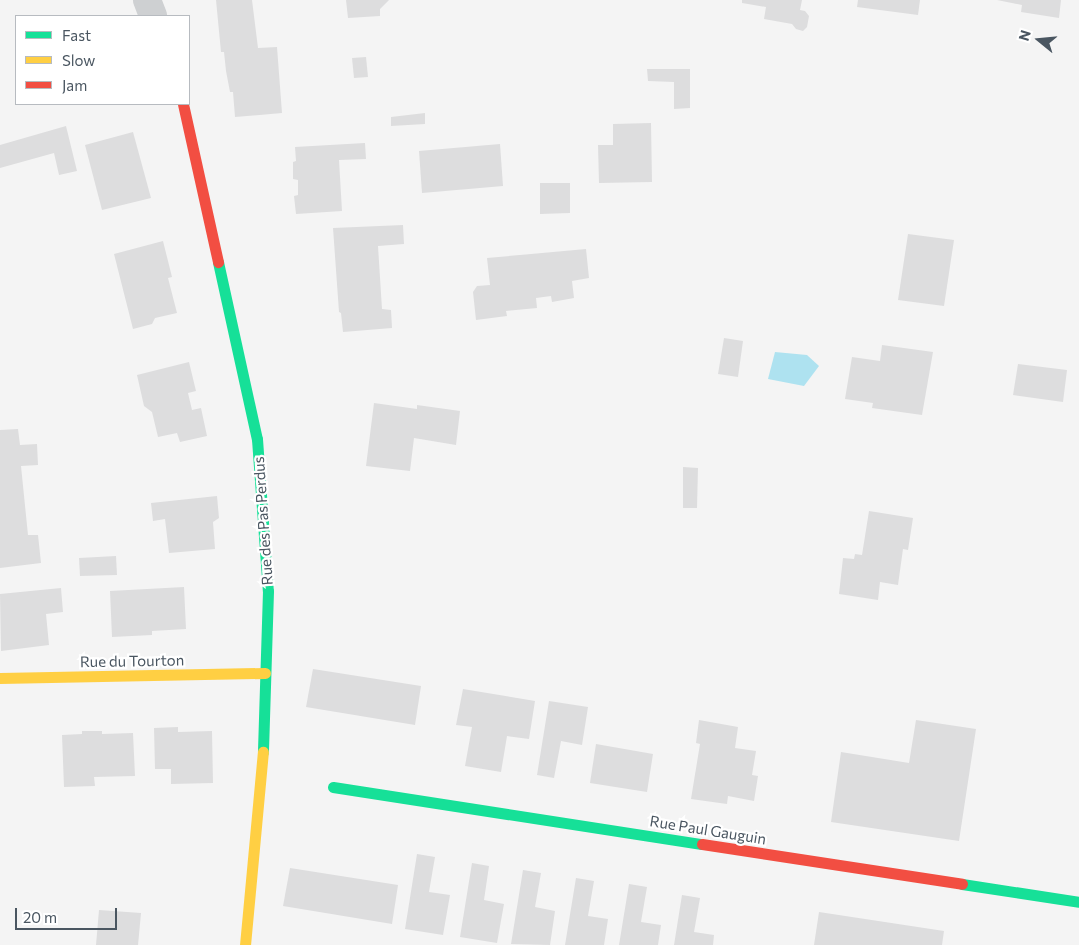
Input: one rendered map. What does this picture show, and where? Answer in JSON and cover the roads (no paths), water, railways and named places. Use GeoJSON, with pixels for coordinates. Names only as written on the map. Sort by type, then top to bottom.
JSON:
{"type":"FeatureCollection","features":[{"type":"Feature","properties":{"kind":"street"},"geometry":{"type":"LineString","coordinates":[[147,0],[153,15]]}},
{"type":"Feature","properties":{"kind":"street","name":"Rue des Pas Perdus"},"geometry":{"type":"LineString","coordinates":[[183,105],[257,439],[268,591],[262,776],[244,945]]}},
{"type":"Feature","properties":{"kind":"street","name":"Rue du Tourton"},"geometry":{"type":"LineString","coordinates":[[0,678],[265,673]]}},
{"type":"Feature","properties":{"kind":"street","name":"Rue Paul Gauguin"},"geometry":{"type":"LineString","coordinates":[[333,786],[1079,902]]}},
{"type":"Feature","properties":{"kind":"water"},"geometry":{"type":"Polygon","coordinates":[[[775,352],[807,355],[819,366],[804,386],[768,379],[775,352]]]}}]}
